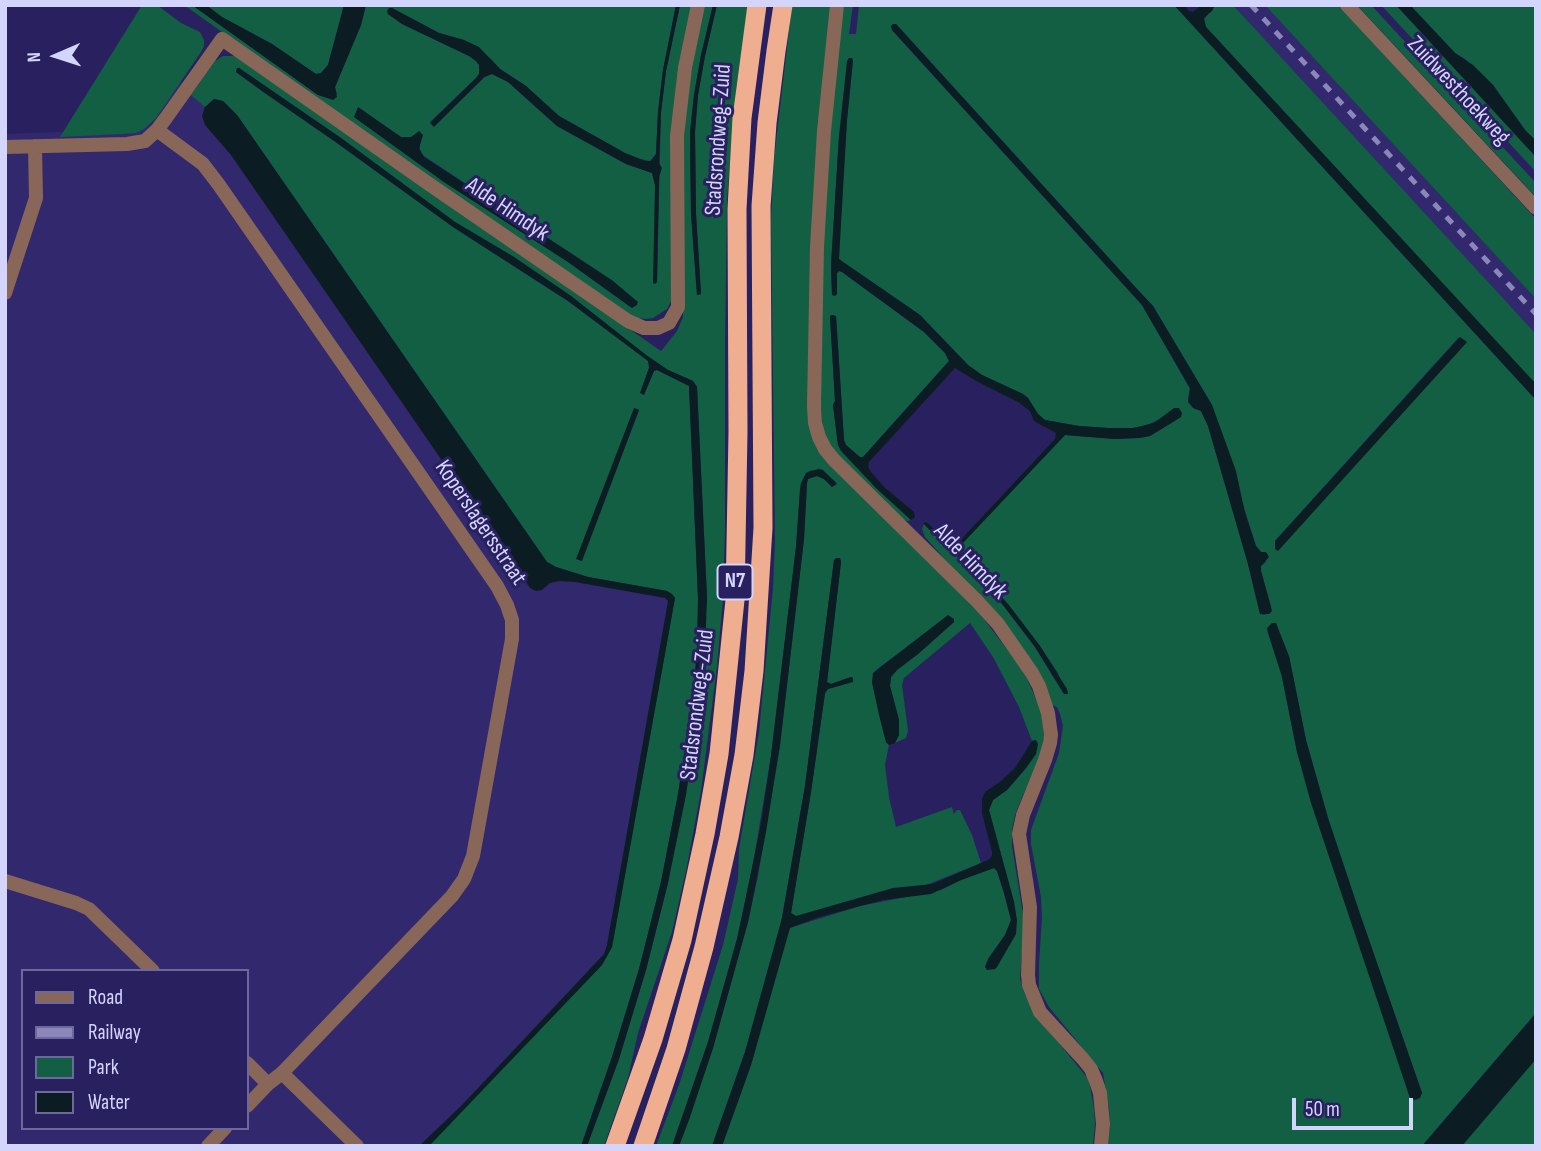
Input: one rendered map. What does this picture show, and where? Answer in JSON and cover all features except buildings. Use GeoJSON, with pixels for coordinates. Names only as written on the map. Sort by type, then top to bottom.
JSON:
{"type":"FeatureCollection","features":[{"type":"Feature","properties":{"kind":"highway","name":"Stadsrondweg-Zuid"},"geometry":{"type":"LineString","coordinates":[[615,1146],[653,1039],[682,940],[719,754],[735,600],[738,432],[737,209],[742,118],[757,5]]}},
{"type":"Feature","properties":{"kind":"highway","name":"Stadsrondweg-Zuid"},"geometry":{"type":"LineString","coordinates":[[643,1146],[676,1049],[704,947],[744,755],[754,671],[763,528],[761,206],[767,122],[783,5]]}},
{"type":"Feature","properties":{"kind":"street","name":"Alde Himdyk"},"geometry":{"type":"LineString","coordinates":[[157,130],[222,39],[628,321],[644,328],[658,328],[669,323],[678,307],[677,136],[685,68],[698,5]]}},
{"type":"Feature","properties":{"kind":"street","name":"Alde Himdyk"},"geometry":{"type":"LineString","coordinates":[[837,5],[824,131],[817,247],[815,423],[825,449],[834,460],[956,578],[998,624],[1032,673],[1044,699],[1050,724],[1050,743],[1023,815],[1019,834],[1030,907],[1029,985],[1040,1012],[1091,1069],[1100,1093],[1103,1124],[1101,1146]]}},
{"type":"Feature","properties":{"kind":"street","name":"Zuidwesthoekweg"},"geometry":{"type":"LineString","coordinates":[[1347,5],[1536,208]]}},
{"type":"Feature","properties":{"kind":"street"},"geometry":{"type":"LineString","coordinates":[[5,147],[127,144],[145,141],[157,130]]}},
{"type":"Feature","properties":{"kind":"street","name":"Koperslagersstraat"},"geometry":{"type":"LineString","coordinates":[[157,130],[203,164],[219,185],[497,586],[512,620],[512,639],[473,856],[464,879],[452,895],[282,1073],[248,1105]]}},
{"type":"Feature","properties":{"kind":"street"},"geometry":{"type":"LineString","coordinates":[[5,293],[36,198],[35,146]]}},
{"type":"Feature","properties":{"kind":"street"},"geometry":{"type":"LineString","coordinates":[[5,881],[89,909],[151,969]]}},
{"type":"Feature","properties":{"kind":"street"},"geometry":{"type":"LineString","coordinates":[[248,1064],[268,1084]]}},
{"type":"Feature","properties":{"kind":"street"},"geometry":{"type":"LineString","coordinates":[[282,1073],[357,1146]]}},
{"type":"Feature","properties":{"kind":"street"},"geometry":{"type":"LineString","coordinates":[[208,1146],[223,1130]]}},
{"type":"Feature","properties":{"kind":"shaded area"},"geometry":{"type":"Polygon","coordinates":[[[1233,5],[1265,5],[1536,299],[1536,334],[1233,5]]]}},
{"type":"Feature","properties":{"kind":"shaded area"},"geometry":{"type":"Polygon","coordinates":[[[137,46],[214,109],[550,574],[670,597],[605,956],[424,1146],[5,1146],[5,134],[82,131],[137,46]]]}},
{"type":"Feature","properties":{"kind":"green space"},"geometry":{"type":"Polygon","coordinates":[[[142,5],[157,5],[181,23],[200,32],[204,40],[201,52],[156,118],[144,129],[136,133],[60,137],[142,5]]]}},
{"type":"Feature","properties":{"kind":"green space"},"geometry":{"type":"Polygon","coordinates":[[[184,5],[192,5],[318,95],[337,94],[335,87],[361,25],[366,5],[676,5],[663,70],[656,154],[650,161],[625,153],[559,116],[526,86],[464,40],[439,33],[392,8],[388,14],[402,24],[469,56],[479,65],[476,78],[430,122],[434,126],[485,77],[492,74],[508,82],[557,126],[626,164],[652,173],[655,185],[657,281],[661,112],[666,71],[680,5],[692,5],[671,301],[667,309],[653,318],[635,318],[432,181],[184,5]],[[359,108],[354,117],[444,182],[568,262],[632,308],[613,281],[424,156],[420,152],[420,143],[411,137],[401,137],[359,108]]]}},
{"type":"Feature","properties":{"kind":"green space"},"geometry":{"type":"Polygon","coordinates":[[[206,5],[344,5],[328,65],[321,73],[316,74],[206,5]]]}},
{"type":"Feature","properties":{"kind":"green space"},"geometry":{"type":"Polygon","coordinates":[[[704,5],[713,5],[701,55],[690,132],[691,214],[697,295],[701,294],[696,214],[695,132],[698,95],[717,5],[748,5],[736,90],[727,200],[723,598],[701,791],[672,932],[638,1033],[628,1078],[604,1146],[587,1146],[619,1059],[646,970],[668,883],[707,598],[697,387],[693,381],[668,370],[646,355],[571,296],[514,257],[455,222],[341,138],[239,68],[236,72],[453,227],[568,301],[649,361],[640,393],[644,394],[654,371],[657,370],[689,386],[698,599],[692,705],[661,882],[639,969],[612,1057],[581,1146],[429,1146],[602,965],[612,947],[675,598],[667,591],[588,577],[547,562],[237,115],[223,101],[214,99],[205,107],[191,95],[215,61],[223,56],[235,56],[661,351],[677,331],[683,317],[682,172],[686,101],[704,5]],[[635,408],[577,558],[581,561],[639,410],[635,408]]]}},
{"type":"Feature","properties":{"kind":"green space"},"geometry":{"type":"Polygon","coordinates":[[[792,5],[831,5],[809,424],[983,618],[1023,670],[1038,703],[1044,738],[1037,766],[1015,815],[1012,830],[1012,846],[1024,920],[1020,979],[1037,1016],[1089,1080],[1095,1124],[1093,1146],[722,1146],[751,1065],[789,928],[860,906],[941,890],[994,868],[1011,920],[1005,935],[988,959],[996,968],[1017,921],[989,810],[993,800],[1007,790],[1036,754],[1036,740],[1032,741],[1019,707],[993,657],[970,623],[904,678],[902,685],[908,730],[906,738],[895,743],[899,735],[899,720],[890,686],[891,677],[954,622],[948,616],[876,670],[872,682],[886,742],[889,745],[885,765],[896,827],[952,807],[954,814],[960,810],[981,863],[926,885],[796,916],[791,913],[825,693],[828,689],[853,681],[851,677],[831,684],[827,682],[840,558],[834,560],[805,786],[781,923],[745,1052],[712,1146],[679,1146],[713,1048],[758,876],[780,745],[804,539],[807,483],[808,479],[817,476],[832,487],[836,482],[819,469],[801,483],[771,756],[737,939],[708,1042],[672,1146],[656,1146],[679,1085],[723,945],[738,879],[739,849],[759,732],[775,539],[771,218],[774,159],[792,5]]]}},
{"type":"Feature","properties":{"kind":"green space"},"geometry":{"type":"Polygon","coordinates":[[[843,5],[853,5],[849,34],[856,34],[859,5],[1174,5],[1536,400],[1536,1013],[1422,1146],[1108,1146],[1109,1108],[1103,1073],[1049,1007],[1039,989],[1041,897],[1031,830],[1059,753],[1063,726],[1060,714],[949,564],[925,537],[922,529],[924,524],[1003,605],[1035,647],[1064,694],[1058,673],[1040,646],[1008,604],[960,553],[960,546],[1065,435],[1139,438],[1150,436],[1181,417],[1162,418],[1133,428],[1079,426],[1045,420],[1023,394],[982,375],[968,365],[920,315],[838,259],[853,60],[839,136],[831,265],[832,295],[837,294],[837,273],[842,272],[924,332],[945,353],[949,361],[863,457],[860,457],[844,440],[836,316],[830,316],[835,401],[833,405],[838,445],[876,488],[911,520],[904,520],[838,457],[823,430],[822,248],[843,5]],[[893,24],[892,30],[1142,305],[1190,389],[1188,399],[1195,409],[1201,411],[1208,426],[1260,614],[1265,615],[1271,607],[1261,571],[1261,566],[1266,562],[1256,546],[1212,405],[1153,306],[896,24],[893,24]],[[1459,337],[1275,541],[1278,550],[1466,343],[1459,337]],[[1289,656],[1282,677],[1297,752],[1410,1098],[1422,1093],[1328,818],[1306,740],[1289,656]]]}},
{"type":"Feature","properties":{"kind":"green space"},"geometry":{"type":"Polygon","coordinates":[[[1213,5],[1233,5],[1536,334],[1536,385],[1206,27],[1204,19],[1213,5]]]}},
{"type":"Feature","properties":{"kind":"green space"},"geometry":{"type":"Polygon","coordinates":[[[1265,5],[1338,5],[1536,219],[1536,299],[1265,5]]]}},
{"type":"Feature","properties":{"kind":"green space"},"geometry":{"type":"Polygon","coordinates":[[[1357,5],[1371,5],[1536,183],[1536,197],[1357,5]]]}},
{"type":"Feature","properties":{"kind":"green space"},"geometry":{"type":"Polygon","coordinates":[[[1381,5],[1396,5],[1536,157],[1536,172],[1381,5]]]}},
{"type":"Feature","properties":{"kind":"green space"},"geometry":{"type":"Polygon","coordinates":[[[1410,5],[1536,5],[1536,141],[1493,85],[1455,53],[1410,5]]]}},
{"type":"Feature","properties":{"kind":"green space"},"geometry":{"type":"Polygon","coordinates":[[[1536,1059],[1536,1146],[1462,1146],[1472,1132],[1536,1059]]]}},
{"type":"Feature","properties":{"kind":"water"},"geometry":{"type":"Polygon","coordinates":[[[192,5],[206,5],[316,74],[321,73],[328,65],[344,5],[366,5],[361,25],[335,87],[337,97],[333,100],[318,95],[192,5]]]}},
{"type":"Feature","properties":{"kind":"water"},"geometry":{"type":"Polygon","coordinates":[[[676,5],[680,5],[666,71],[661,112],[659,163],[662,168],[659,177],[655,284],[655,185],[652,173],[626,164],[557,126],[508,82],[492,74],[484,77],[434,127],[430,123],[476,78],[479,65],[469,56],[402,24],[387,11],[392,8],[439,33],[479,47],[500,69],[526,86],[559,116],[625,153],[651,161],[656,154],[663,70],[676,5]]]}},
{"type":"Feature","properties":{"kind":"water"},"geometry":{"type":"Polygon","coordinates":[[[713,5],[717,5],[698,95],[695,132],[701,294],[697,295],[691,214],[690,132],[701,55],[713,5]]]}},
{"type":"Feature","properties":{"kind":"water"},"geometry":{"type":"Polygon","coordinates":[[[1174,5],[1184,5],[1193,12],[1202,5],[1213,5],[1212,11],[1204,19],[1206,27],[1536,384],[1536,400],[1174,5]]]}},
{"type":"Feature","properties":{"kind":"water"},"geometry":{"type":"Polygon","coordinates":[[[1396,5],[1410,5],[1455,53],[1473,65],[1493,85],[1536,141],[1536,157],[1396,5]]]}},
{"type":"Feature","properties":{"kind":"water"},"geometry":{"type":"Polygon","coordinates":[[[893,24],[896,24],[1153,306],[1212,405],[1236,471],[1245,513],[1256,546],[1269,557],[1261,566],[1261,571],[1272,611],[1269,614],[1260,614],[1208,426],[1201,411],[1188,402],[1190,388],[1142,305],[892,30],[893,24]]]}},
{"type":"Feature","properties":{"kind":"water"},"geometry":{"type":"Polygon","coordinates":[[[849,58],[853,60],[839,259],[920,315],[968,365],[982,375],[1023,394],[1045,420],[1079,426],[1133,428],[1154,423],[1174,408],[1179,408],[1182,413],[1181,417],[1150,436],[1115,439],[1065,435],[960,546],[960,553],[1008,604],[1040,646],[1068,694],[1064,694],[1035,647],[1003,605],[923,523],[926,522],[955,546],[1055,439],[1056,433],[1034,421],[1030,411],[1018,402],[955,368],[869,462],[871,472],[884,487],[914,512],[915,517],[911,520],[876,488],[838,445],[833,405],[835,401],[830,316],[836,316],[844,440],[860,457],[863,457],[949,361],[945,353],[924,332],[842,272],[837,273],[837,294],[832,295],[831,265],[839,136],[849,58]]]}},
{"type":"Feature","properties":{"kind":"water"},"geometry":{"type":"Polygon","coordinates":[[[237,68],[341,138],[455,222],[514,257],[571,296],[646,355],[668,370],[693,381],[697,387],[707,598],[699,706],[686,795],[646,970],[619,1059],[587,1146],[581,1146],[639,969],[661,882],[692,705],[698,599],[689,386],[657,370],[654,371],[644,395],[640,393],[649,368],[648,361],[568,301],[453,227],[262,91],[236,72],[237,68]]]}},
{"type":"Feature","properties":{"kind":"water"},"geometry":{"type":"Polygon","coordinates":[[[214,99],[223,101],[237,115],[547,562],[588,577],[667,591],[675,598],[612,947],[602,965],[429,1146],[419,1146],[462,1105],[604,954],[668,601],[665,598],[575,582],[550,583],[542,590],[536,591],[530,588],[231,155],[205,125],[202,116],[205,107],[214,99]]]}},
{"type":"Feature","properties":{"kind":"water"},"geometry":{"type":"Polygon","coordinates":[[[358,107],[401,137],[411,137],[419,131],[423,135],[419,148],[424,157],[613,281],[638,302],[637,305],[632,308],[568,262],[444,182],[354,117],[358,107]]]}},
{"type":"Feature","properties":{"kind":"water"},"geometry":{"type":"Polygon","coordinates":[[[1460,337],[1467,342],[1278,551],[1275,549],[1275,541],[1460,337]]]}},
{"type":"Feature","properties":{"kind":"water"},"geometry":{"type":"Polygon","coordinates":[[[634,408],[639,410],[582,561],[576,559],[634,408]]]}},
{"type":"Feature","properties":{"kind":"water"},"geometry":{"type":"Polygon","coordinates":[[[819,469],[837,484],[832,487],[817,476],[808,479],[807,483],[804,539],[780,745],[748,922],[713,1048],[689,1120],[679,1146],[672,1146],[708,1042],[737,939],[761,824],[771,756],[801,483],[806,473],[819,469]]]}},
{"type":"Feature","properties":{"kind":"water"},"geometry":{"type":"Polygon","coordinates":[[[836,558],[840,558],[841,562],[827,682],[831,684],[851,677],[853,682],[828,689],[825,693],[791,913],[796,916],[893,888],[933,884],[988,860],[992,852],[982,813],[982,799],[985,792],[1015,768],[1032,741],[1036,740],[1036,754],[1007,790],[993,800],[989,810],[1014,902],[1016,934],[997,967],[987,970],[985,967],[988,959],[1005,935],[1011,920],[994,868],[931,894],[883,900],[819,917],[790,928],[751,1065],[722,1146],[712,1146],[745,1052],[782,918],[805,786],[836,558]]]}},
{"type":"Feature","properties":{"kind":"water"},"geometry":{"type":"Polygon","coordinates":[[[948,615],[954,622],[891,677],[890,686],[899,720],[899,735],[895,743],[889,745],[879,715],[872,682],[873,673],[948,615]]]}},
{"type":"Feature","properties":{"kind":"water"},"geometry":{"type":"Polygon","coordinates":[[[1276,623],[1289,656],[1306,740],[1328,818],[1422,1093],[1420,1098],[1415,1100],[1410,1098],[1311,803],[1297,752],[1282,677],[1268,633],[1267,628],[1276,623]]]}},
{"type":"Feature","properties":{"kind":"water"},"geometry":{"type":"Polygon","coordinates":[[[1536,1013],[1536,1059],[1462,1146],[1422,1146],[1536,1013]]]}},
{"type":"Feature","properties":{"kind":"railway"},"geometry":{"type":"LineString","coordinates":[[1251,5],[1536,314]]}}]}
